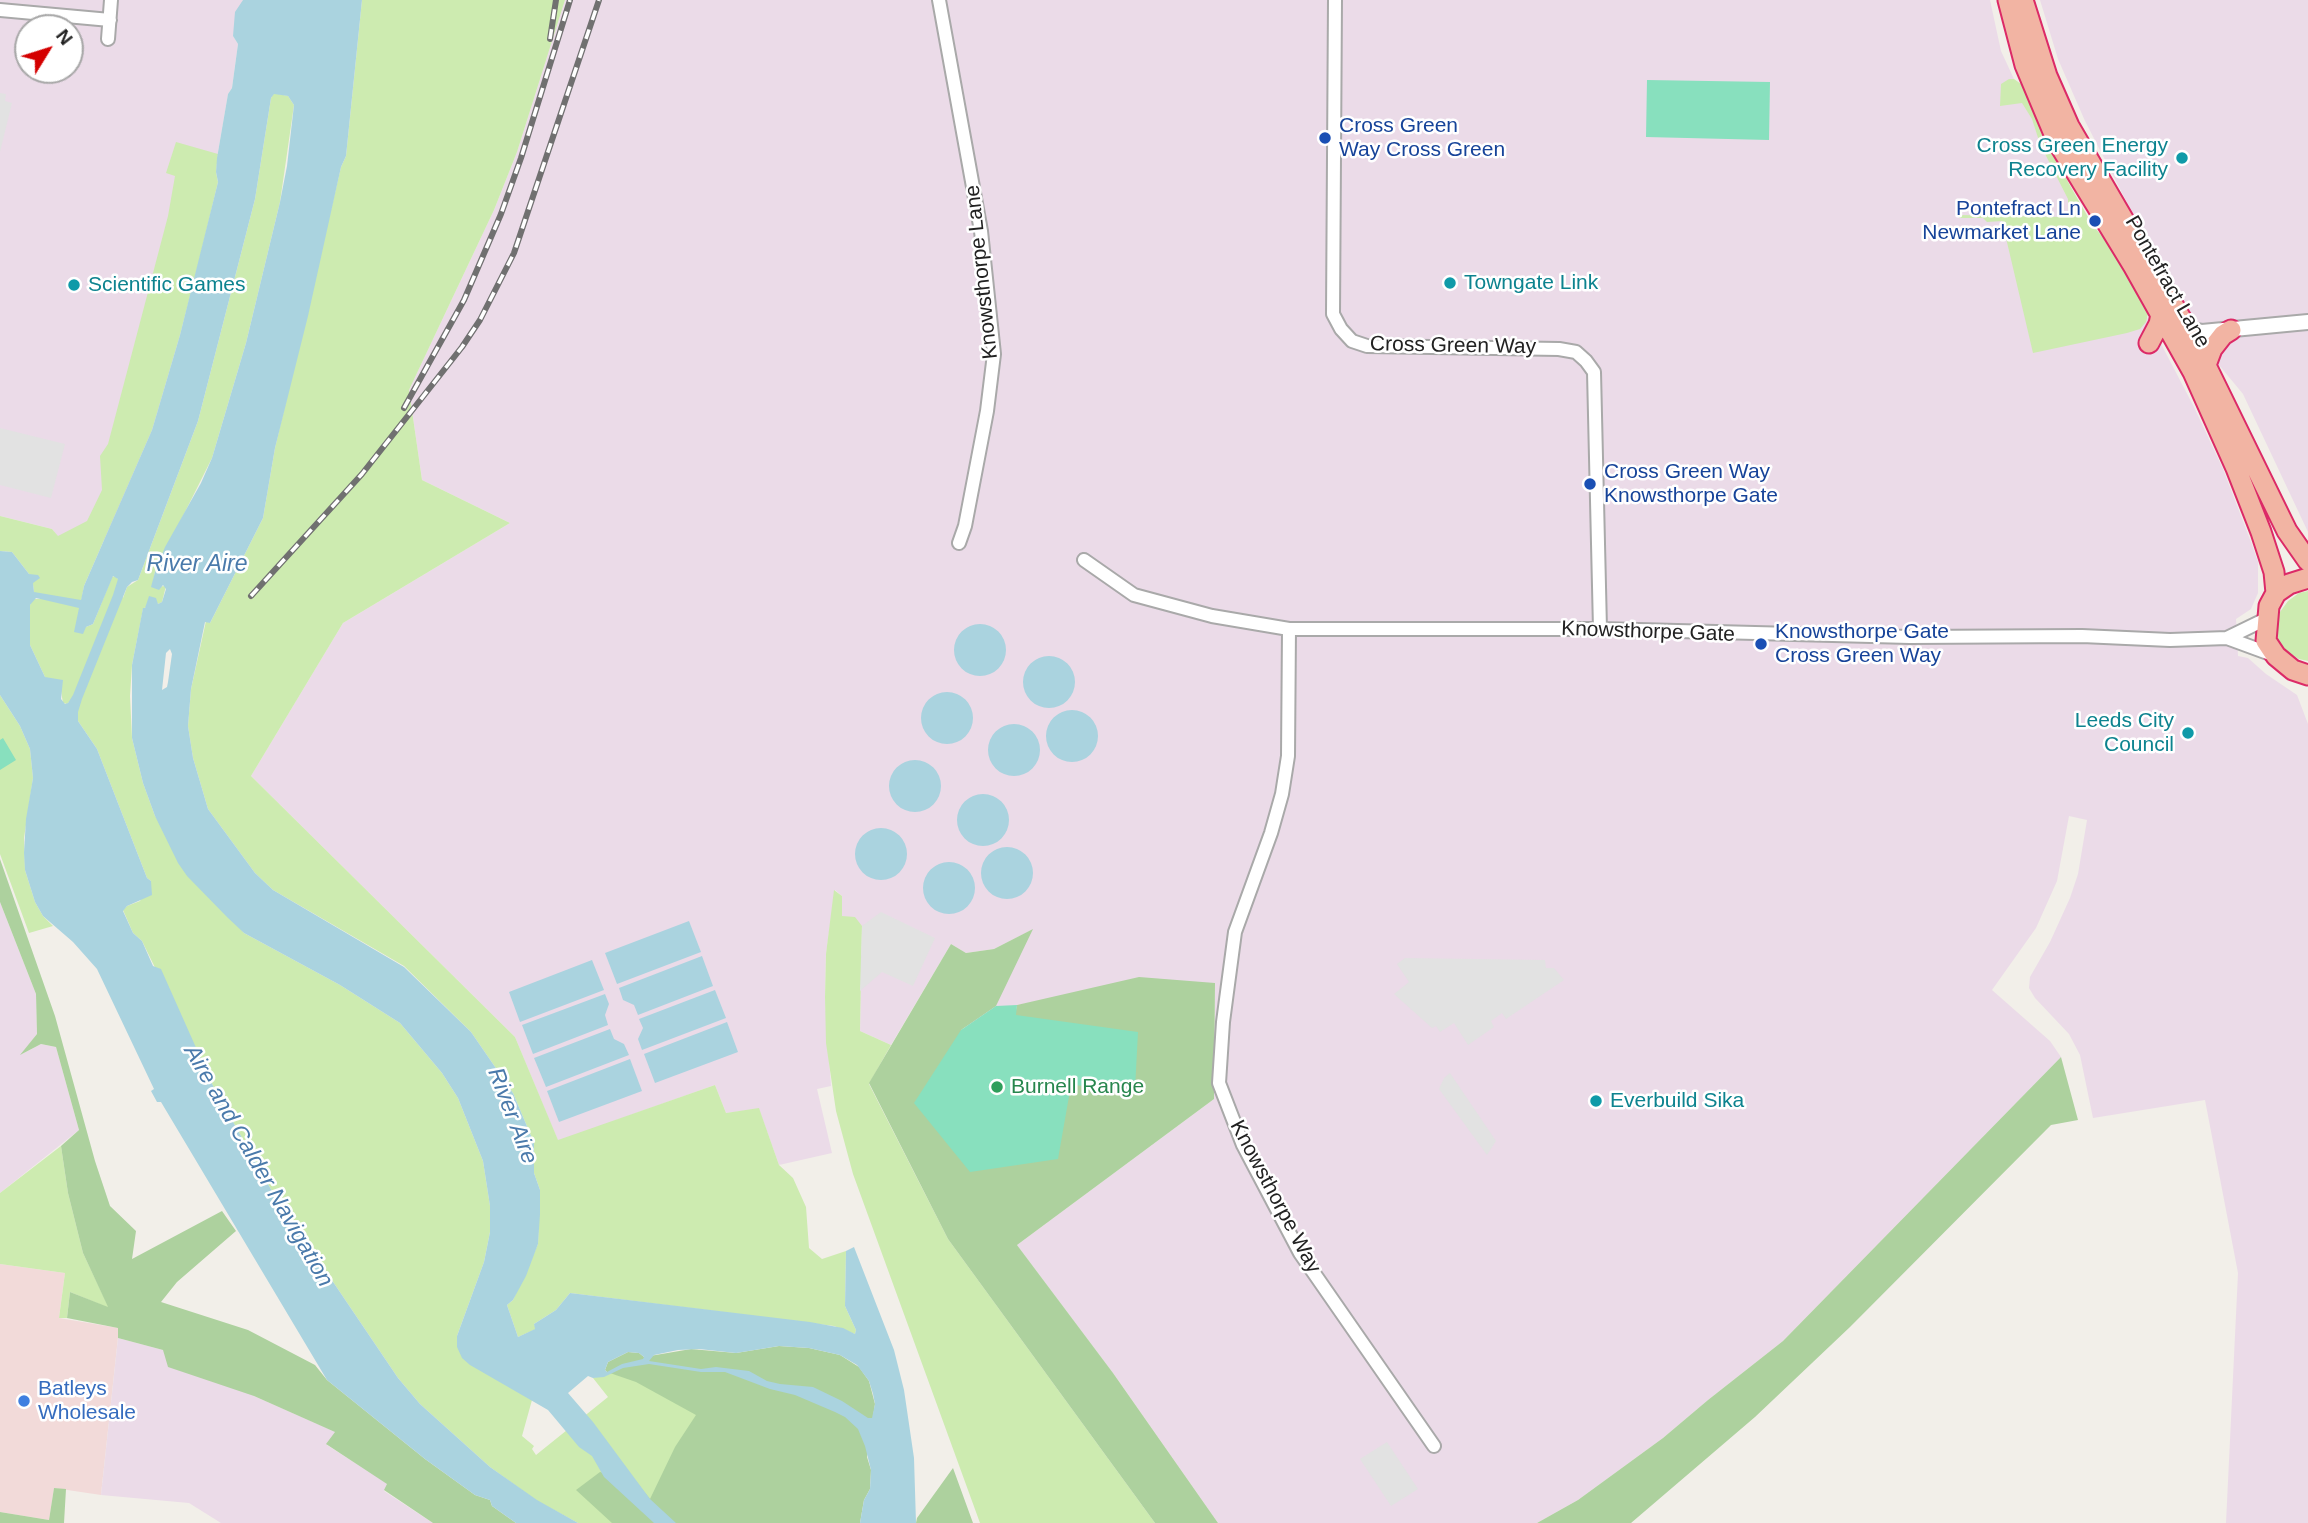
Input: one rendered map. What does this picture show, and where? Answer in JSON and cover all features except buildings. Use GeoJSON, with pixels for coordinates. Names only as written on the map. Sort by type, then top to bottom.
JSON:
{"type":"FeatureCollection","features":[{"type":"Feature","properties":{"kind":"highway","name":"Pontefract Lane"},"geometry":{"type":"LineString","coordinates":[[2008,0],[2016,69],[2193,372],[2236,468],[2270,558],[2276,593]]}},
{"type":"Feature","properties":{"kind":"highway","name":"Pontefract Lane"},"geometry":{"type":"LineString","coordinates":[[2024,0],[2047,76],[2069,126],[2185,323],[2287,531],[2308,561]]}},
{"type":"Feature","properties":{"kind":"highway"},"geometry":{"type":"LineString","coordinates":[[2148,343],[2159,324],[2161,314]]}},
{"type":"Feature","properties":{"kind":"highway"},"geometry":{"type":"LineString","coordinates":[[2206,365],[2214,347],[2223,335],[2231,330]]}},
{"type":"Feature","properties":{"kind":"highway"},"geometry":{"type":"LineString","coordinates":[[2307,676],[2293,670],[2276,656],[2266,641],[2266,619],[2276,593],[2290,584],[2308,578]]}},
{"type":"Feature","properties":{"kind":"street"},"geometry":{"type":"LineString","coordinates":[[108,39],[111,0]]}},
{"type":"Feature","properties":{"kind":"street","name":"Knowsthorpe Lane"},"geometry":{"type":"LineString","coordinates":[[939,0],[981,231],[994,354],[987,411],[965,526],[959,543]]}},
{"type":"Feature","properties":{"kind":"street","name":"Cross Green Way"},"geometry":{"type":"LineString","coordinates":[[1335,0],[1334,314],[1341,329],[1352,341],[1367,346],[1559,349],[1576,352],[1586,361],[1594,372],[1600,629]]}},
{"type":"Feature","properties":{"kind":"street"},"geometry":{"type":"LineString","coordinates":[[0,10],[110,20]]}},
{"type":"Feature","properties":{"kind":"street"},"geometry":{"type":"LineString","coordinates":[[2185,323],[2193,330],[2202,332],[2308,322]]}},
{"type":"Feature","properties":{"kind":"street","name":"Knowsthorpe Gate"},"geometry":{"type":"LineString","coordinates":[[1084,560],[1134,595],[1212,616],[1289,629],[1600,629],[1897,637],[2082,635],[2170,640],[2227,638],[2276,656]]}},
{"type":"Feature","properties":{"kind":"street","name":"Knowsthorpe Gate"},"geometry":{"type":"LineString","coordinates":[[2227,638],[2266,619]]}},
{"type":"Feature","properties":{"kind":"street","name":"Knowsthorpe Way"},"geometry":{"type":"LineString","coordinates":[[1289,629],[1288,756],[1282,794],[1271,832],[1235,932],[1223,1022],[1219,1083],[1243,1144],[1300,1253],[1434,1446]]}},
{"type":"Feature","properties":{"kind":"shaded area"},"geometry":{"type":"Polygon","coordinates":[[[0,0],[243,0],[233,36],[238,44],[232,88],[228,94],[180,335],[152,430],[105,540],[58,537],[52,529],[0,516],[0,0]]]}},
{"type":"Feature","properties":{"kind":"shaded area"},"geometry":{"type":"Polygon","coordinates":[[[565,0],[1990,0],[2001,51],[2014,79],[2075,204],[2146,315],[2194,407],[2223,469],[2251,542],[2258,562],[2258,593],[2251,609],[2236,619],[2238,656],[2248,658],[2297,695],[2308,724],[2308,1523],[2226,1523],[2238,1273],[2205,1100],[2093,1118],[2080,1055],[2069,1034],[2029,988],[2030,977],[2050,942],[2078,874],[2087,820],[2069,816],[2057,881],[2036,928],[1992,990],[2050,1041],[2061,1057],[1783,1341],[1663,1438],[1578,1500],[1537,1523],[1218,1523],[1113,1373],[1017,1245],[1214,1099],[1215,983],[1017,1005],[1016,1015],[1135,1089],[1071,1085],[1058,1159],[914,1103],[1032,930],[994,949],[966,953],[951,944],[891,1045],[860,1031],[862,926],[842,916],[842,896],[835,890],[826,954],[825,997],[831,1086],[817,1089],[832,1153],[779,1165],[759,1109],[726,1113],[715,1085],[558,1141],[515,1037],[251,776],[343,623],[510,523],[422,480],[409,390],[494,210],[517,152],[565,0]]]}},
{"type":"Feature","properties":{"kind":"shaded area"},"geometry":{"type":"Polygon","coordinates":[[[2040,0],[2308,0],[2308,532],[2243,394],[2209,353],[2153,253],[2085,121],[2058,59],[2040,0]]]}},
{"type":"Feature","properties":{"kind":"shaded area"},"geometry":{"type":"Polygon","coordinates":[[[0,93],[6,94],[5,101],[12,103],[0,152],[0,93]]]}},
{"type":"Feature","properties":{"kind":"shaded area"},"geometry":{"type":"Polygon","coordinates":[[[0,428],[65,444],[51,498],[0,485],[0,428]]]}},
{"type":"Feature","properties":{"kind":"shaded area"},"geometry":{"type":"Polygon","coordinates":[[[0,902],[36,994],[37,1034],[22,1054],[41,1044],[56,1047],[79,1130],[0,1193],[0,902]]]}},
{"type":"Feature","properties":{"kind":"shaded area"},"geometry":{"type":"Polygon","coordinates":[[[881,912],[935,938],[913,986],[882,972],[860,991],[862,926],[881,912]]]}},
{"type":"Feature","properties":{"kind":"shaded area"},"geometry":{"type":"Polygon","coordinates":[[[1405,958],[1545,960],[1546,968],[1554,968],[1564,980],[1506,1019],[1502,1013],[1491,1021],[1494,1027],[1468,1045],[1454,1023],[1440,1032],[1394,994],[1409,982],[1397,964],[1405,958]]]}},
{"type":"Feature","properties":{"kind":"shaded area"},"geometry":{"type":"Polygon","coordinates":[[[1450,1073],[1496,1141],[1487,1155],[1439,1089],[1444,1078],[1450,1073]]]}},
{"type":"Feature","properties":{"kind":"shaded area"},"geometry":{"type":"Polygon","coordinates":[[[0,1264],[65,1273],[59,1318],[119,1328],[101,1495],[54,1488],[49,1520],[0,1512],[0,1264]]]}},
{"type":"Feature","properties":{"kind":"shaded area"},"geometry":{"type":"Polygon","coordinates":[[[118,1338],[163,1350],[254,1396],[336,1432],[327,1445],[388,1484],[384,1491],[433,1523],[221,1523],[189,1503],[101,1495],[118,1338]]]}},
{"type":"Feature","properties":{"kind":"shaded area"},"geometry":{"type":"Polygon","coordinates":[[[1387,1442],[1418,1489],[1391,1506],[1360,1459],[1387,1442]]]}},
{"type":"Feature","properties":{"kind":"green space"},"geometry":{"type":"Polygon","coordinates":[[[362,0],[565,0],[517,152],[494,210],[409,390],[422,480],[510,523],[343,623],[251,776],[515,1037],[558,1140],[715,1085],[726,1113],[759,1108],[779,1165],[793,1178],[806,1207],[809,1248],[822,1259],[846,1251],[845,1306],[856,1330],[855,1334],[834,1326],[570,1293],[556,1310],[534,1324],[536,1329],[518,1337],[507,1305],[513,1300],[538,1244],[540,1190],[534,1173],[534,1143],[513,1093],[471,1032],[404,966],[273,890],[255,873],[208,809],[193,758],[188,726],[191,689],[206,621],[210,623],[263,518],[275,448],[341,167],[346,156],[362,0]]]}},
{"type":"Feature","properties":{"kind":"green space"},"geometry":{"type":"Polygon","coordinates":[[[2009,79],[2021,84],[2068,182],[2092,224],[2113,250],[2145,303],[2148,314],[2140,329],[2033,353],[2002,221],[1959,218],[1959,215],[2066,217],[2068,199],[2040,144],[2032,119],[2022,103],[2000,106],[2001,84],[2009,79]]]}},
{"type":"Feature","properties":{"kind":"green space"},"geometry":{"type":"Polygon","coordinates":[[[1647,80],[1770,82],[1769,140],[1646,137],[1647,80]]]}},
{"type":"Feature","properties":{"kind":"green space"},"geometry":{"type":"Polygon","coordinates":[[[274,93],[288,96],[294,105],[280,202],[246,343],[212,458],[155,572],[152,587],[166,586],[162,602],[158,604],[155,601],[143,609],[132,665],[132,738],[143,783],[155,816],[244,933],[340,985],[400,1023],[442,1073],[458,1098],[483,1161],[490,1206],[490,1232],[484,1262],[457,1336],[509,1386],[532,1400],[522,1436],[534,1446],[532,1449],[536,1455],[608,1397],[593,1378],[611,1373],[766,1395],[753,1523],[578,1523],[537,1501],[490,1467],[420,1404],[398,1378],[273,1193],[214,1088],[142,941],[133,933],[123,910],[140,901],[151,881],[147,878],[97,749],[78,721],[78,712],[70,701],[63,703],[61,691],[45,677],[30,645],[30,605],[33,599],[41,599],[34,592],[32,576],[12,552],[0,551],[0,516],[52,529],[58,536],[87,521],[102,490],[100,456],[108,444],[168,216],[175,176],[166,173],[176,142],[218,154],[218,182],[180,335],[152,430],[84,586],[79,613],[86,627],[93,624],[112,577],[118,579],[123,598],[127,587],[138,580],[198,421],[255,199],[274,93]]]}},
{"type":"Feature","properties":{"kind":"green space"},"geometry":{"type":"Polygon","coordinates":[[[2308,591],[2308,661],[2287,652],[2277,638],[2275,629],[2280,612],[2288,601],[2299,593],[2308,591]]]}},
{"type":"Feature","properties":{"kind":"green space"},"geometry":{"type":"Polygon","coordinates":[[[0,695],[20,726],[30,749],[33,778],[24,838],[25,870],[35,902],[53,926],[29,933],[0,854],[0,695]]]}},
{"type":"Feature","properties":{"kind":"green space"},"geometry":{"type":"Polygon","coordinates":[[[3,738],[16,760],[0,770],[0,740],[3,738]]]}},
{"type":"Feature","properties":{"kind":"green space"},"geometry":{"type":"Polygon","coordinates":[[[0,859],[55,1016],[110,1206],[136,1231],[132,1259],[222,1211],[236,1231],[177,1282],[161,1302],[248,1330],[315,1365],[327,1380],[425,1459],[475,1495],[490,1500],[492,1506],[516,1523],[433,1523],[384,1490],[387,1484],[326,1444],[335,1432],[254,1396],[168,1367],[163,1350],[118,1338],[118,1328],[67,1318],[70,1292],[108,1307],[83,1253],[68,1193],[61,1146],[79,1130],[56,1047],[41,1044],[20,1055],[37,1034],[36,994],[0,902],[0,859]]]}},
{"type":"Feature","properties":{"kind":"green space"},"geometry":{"type":"Polygon","coordinates":[[[834,890],[842,896],[842,916],[855,917],[862,926],[860,1031],[891,1045],[869,1084],[948,1239],[1155,1523],[980,1523],[853,1174],[836,1111],[826,1043],[825,997],[826,954],[834,890]]]}},
{"type":"Feature","properties":{"kind":"green space"},"geometry":{"type":"Polygon","coordinates":[[[1033,929],[996,1006],[961,1030],[1015,1015],[1017,1005],[1139,977],[1215,983],[1214,1099],[1017,1245],[1113,1373],[1218,1523],[1155,1523],[948,1239],[869,1083],[951,944],[966,953],[994,949],[1033,929]]]}},
{"type":"Feature","properties":{"kind":"green space","name":"Burnell Range"},"geometry":{"type":"Polygon","coordinates":[[[1017,1005],[1016,1015],[1138,1032],[1135,1089],[1071,1085],[1058,1159],[970,1172],[914,1103],[961,1030],[996,1006],[1017,1005]]]}},
{"type":"Feature","properties":{"kind":"green space"},"geometry":{"type":"Polygon","coordinates":[[[2061,1057],[2078,1120],[2051,1125],[1850,1327],[1755,1417],[1631,1523],[1537,1523],[1578,1500],[1663,1438],[1783,1341],[2061,1057]]]}},
{"type":"Feature","properties":{"kind":"green space"},"geometry":{"type":"Polygon","coordinates":[[[61,1146],[68,1193],[83,1253],[109,1308],[70,1292],[67,1318],[59,1318],[65,1273],[0,1264],[0,1193],[61,1146]]]}},
{"type":"Feature","properties":{"kind":"green space"},"geometry":{"type":"Polygon","coordinates":[[[779,1346],[809,1348],[840,1355],[859,1367],[869,1381],[875,1404],[867,1457],[871,1470],[870,1489],[864,1500],[860,1523],[612,1523],[576,1490],[600,1472],[634,1479],[650,1499],[675,1447],[696,1415],[636,1382],[607,1372],[605,1370],[608,1362],[628,1352],[639,1353],[644,1357],[691,1349],[736,1353],[779,1346]]]}},
{"type":"Feature","properties":{"kind":"green space"},"geometry":{"type":"Polygon","coordinates":[[[953,1468],[973,1523],[916,1523],[917,1518],[953,1468]]]}},
{"type":"Feature","properties":{"kind":"green space"},"geometry":{"type":"Polygon","coordinates":[[[54,1488],[66,1489],[64,1523],[0,1523],[0,1512],[49,1520],[54,1488]]]}},
{"type":"Feature","properties":{"kind":"water","name":"River Aire"},"geometry":{"type":"Polygon","coordinates":[[[243,0],[362,0],[346,156],[341,167],[275,448],[263,518],[210,623],[205,622],[191,689],[188,726],[193,758],[208,809],[255,873],[273,890],[404,967],[471,1032],[513,1093],[534,1143],[534,1173],[540,1190],[538,1244],[526,1276],[513,1300],[507,1305],[518,1337],[535,1329],[534,1324],[556,1310],[570,1293],[810,1322],[843,1328],[855,1334],[856,1330],[845,1306],[846,1251],[854,1247],[894,1350],[904,1390],[914,1458],[916,1523],[860,1523],[864,1500],[870,1489],[871,1470],[858,1429],[835,1412],[795,1395],[770,1389],[725,1372],[701,1372],[649,1364],[623,1368],[604,1377],[588,1376],[568,1393],[650,1499],[676,1523],[654,1523],[604,1477],[592,1456],[579,1447],[548,1410],[462,1358],[457,1347],[457,1336],[484,1262],[490,1232],[490,1206],[483,1161],[458,1098],[442,1073],[400,1023],[340,985],[244,933],[187,876],[155,816],[143,783],[132,738],[132,665],[143,608],[149,596],[156,598],[158,604],[162,602],[166,589],[163,585],[159,590],[151,587],[155,572],[165,547],[212,458],[246,343],[287,166],[294,105],[288,96],[274,94],[271,98],[255,199],[198,421],[138,580],[127,587],[82,699],[78,721],[97,749],[147,878],[151,881],[152,895],[127,906],[123,911],[133,933],[142,941],[153,966],[161,969],[214,1088],[273,1193],[398,1378],[420,1404],[490,1467],[537,1500],[578,1523],[516,1523],[492,1506],[490,1500],[475,1495],[425,1459],[327,1380],[161,1102],[157,1102],[151,1091],[154,1089],[97,969],[73,942],[43,916],[35,902],[25,870],[24,853],[33,778],[30,749],[20,726],[0,695],[0,551],[12,552],[29,574],[38,575],[40,578],[33,583],[34,592],[81,600],[84,586],[152,430],[180,335],[218,182],[217,158],[238,44],[233,36],[235,12],[243,0]],[[113,576],[93,624],[86,627],[83,634],[74,632],[79,608],[36,598],[30,605],[30,645],[45,677],[63,680],[61,699],[65,704],[73,695],[113,595],[118,579],[113,576]],[[170,649],[166,653],[162,690],[167,687],[172,654],[170,649]],[[779,1346],[736,1353],[678,1350],[654,1355],[649,1361],[701,1369],[716,1367],[749,1371],[767,1381],[813,1387],[872,1418],[875,1404],[869,1381],[857,1365],[840,1355],[809,1348],[779,1346]],[[628,1352],[608,1362],[605,1370],[607,1372],[644,1357],[639,1353],[628,1352]]]}},
{"type":"Feature","properties":{"kind":"water"},"geometry":{"type":"Polygon","coordinates":[[[980,624],[990,626],[998,632],[1004,640],[1004,660],[998,668],[990,674],[980,676],[970,674],[962,668],[956,660],[954,650],[956,640],[962,632],[970,626],[980,624]]]}},
{"type":"Feature","properties":{"kind":"water"},"geometry":{"type":"Polygon","coordinates":[[[1049,656],[1059,658],[1067,664],[1073,672],[1073,692],[1067,700],[1059,706],[1049,708],[1039,706],[1031,700],[1025,692],[1023,682],[1025,672],[1031,664],[1039,658],[1049,656]]]}},
{"type":"Feature","properties":{"kind":"water"},"geometry":{"type":"Polygon","coordinates":[[[947,692],[957,694],[965,700],[971,708],[971,728],[965,736],[957,742],[947,744],[937,742],[929,736],[923,728],[921,718],[923,708],[929,700],[937,694],[947,692]]]}},
{"type":"Feature","properties":{"kind":"water"},"geometry":{"type":"Polygon","coordinates":[[[1072,710],[1082,712],[1090,718],[1096,726],[1096,746],[1090,754],[1082,760],[1072,762],[1062,760],[1054,754],[1048,746],[1046,736],[1048,726],[1054,718],[1062,712],[1072,710]]]}},
{"type":"Feature","properties":{"kind":"water"},"geometry":{"type":"Polygon","coordinates":[[[1014,724],[1024,726],[1032,732],[1038,740],[1038,760],[1032,768],[1024,774],[1014,776],[1004,774],[996,768],[990,760],[988,750],[990,740],[996,732],[1004,726],[1014,724]]]}},
{"type":"Feature","properties":{"kind":"water"},"geometry":{"type":"Polygon","coordinates":[[[915,760],[925,762],[933,768],[939,776],[939,796],[933,804],[925,810],[915,812],[905,810],[897,804],[891,796],[889,786],[891,776],[897,768],[905,762],[915,760]]]}},
{"type":"Feature","properties":{"kind":"water"},"geometry":{"type":"Polygon","coordinates":[[[983,794],[993,796],[1001,802],[1007,810],[1007,830],[1001,838],[993,844],[983,846],[973,844],[965,838],[959,830],[957,820],[959,810],[965,802],[973,796],[983,794]]]}},
{"type":"Feature","properties":{"kind":"water"},"geometry":{"type":"Polygon","coordinates":[[[881,828],[891,830],[899,836],[905,844],[905,864],[899,872],[891,878],[881,880],[871,878],[863,872],[857,864],[855,854],[857,844],[863,836],[871,830],[881,828]]]}},
{"type":"Feature","properties":{"kind":"water"},"geometry":{"type":"Polygon","coordinates":[[[1007,847],[1017,849],[1025,855],[1031,863],[1031,883],[1025,891],[1017,897],[1007,899],[997,897],[989,891],[983,883],[981,873],[983,863],[989,855],[997,849],[1007,847]]]}},
{"type":"Feature","properties":{"kind":"water"},"geometry":{"type":"Polygon","coordinates":[[[949,862],[959,864],[967,870],[973,878],[973,898],[967,906],[959,912],[949,914],[939,912],[931,906],[925,898],[923,888],[925,878],[931,870],[939,864],[949,862]]]}},
{"type":"Feature","properties":{"kind":"water"},"geometry":{"type":"Polygon","coordinates":[[[689,921],[701,952],[617,984],[605,953],[689,921]]]}},
{"type":"Feature","properties":{"kind":"water"},"geometry":{"type":"Polygon","coordinates":[[[702,956],[713,986],[638,1015],[634,1005],[623,1000],[619,988],[702,956]]]}},
{"type":"Feature","properties":{"kind":"water"},"geometry":{"type":"Polygon","coordinates":[[[592,960],[604,990],[520,1022],[509,992],[592,960]]]}},
{"type":"Feature","properties":{"kind":"water"},"geometry":{"type":"Polygon","coordinates":[[[715,990],[726,1018],[642,1050],[638,1039],[643,1028],[639,1019],[715,990]]]}},
{"type":"Feature","properties":{"kind":"water"},"geometry":{"type":"Polygon","coordinates":[[[605,994],[609,1004],[605,1015],[608,1025],[533,1054],[522,1025],[605,994]]]}},
{"type":"Feature","properties":{"kind":"water"},"geometry":{"type":"Polygon","coordinates":[[[727,1022],[738,1052],[655,1083],[644,1054],[727,1022]]]}},
{"type":"Feature","properties":{"kind":"water"},"geometry":{"type":"Polygon","coordinates":[[[610,1029],[614,1039],[624,1044],[629,1055],[546,1087],[534,1058],[610,1029]]]}},
{"type":"Feature","properties":{"kind":"water"},"geometry":{"type":"Polygon","coordinates":[[[630,1059],[642,1091],[559,1122],[547,1091],[630,1059]]]}},
{"type":"Feature","properties":{"kind":"railway"},"geometry":{"type":"LineString","coordinates":[[550,39],[556,0]]}},
{"type":"Feature","properties":{"kind":"railway"},"geometry":{"type":"LineString","coordinates":[[404,408],[464,300],[501,214],[570,0]]}},
{"type":"Feature","properties":{"kind":"railway"},"geometry":{"type":"LineString","coordinates":[[251,596],[362,474],[462,347],[480,320],[514,253],[599,0]]}},
{"type":"Feature","properties":{"kind":"place","name":"Cross Green Way Cross Green"},"geometry":{"type":"Point","coordinates":[1325,138]}},
{"type":"Feature","properties":{"kind":"place","name":"Cross Green Energy Recovery Facility"},"geometry":{"type":"Point","coordinates":[2182,158]}},
{"type":"Feature","properties":{"kind":"place","name":"Pontefract Ln Newmarket Lane"},"geometry":{"type":"Point","coordinates":[2095,221]}},
{"type":"Feature","properties":{"kind":"place","name":"Towngate Link"},"geometry":{"type":"Point","coordinates":[1450,283]}},
{"type":"Feature","properties":{"kind":"place","name":"Scientific Games"},"geometry":{"type":"Point","coordinates":[74,285]}},
{"type":"Feature","properties":{"kind":"place","name":"Cross Green Way Knowsthorpe Gate"},"geometry":{"type":"Point","coordinates":[1590,484]}},
{"type":"Feature","properties":{"kind":"place","name":"Knowsthorpe Gate Cross Green Way"},"geometry":{"type":"Point","coordinates":[1761,644]}},
{"type":"Feature","properties":{"kind":"place","name":"Leeds City Council"},"geometry":{"type":"Point","coordinates":[2188,733]}},
{"type":"Feature","properties":{"kind":"place","name":"Burnell Range"},"geometry":{"type":"Point","coordinates":[997,1087]}},
{"type":"Feature","properties":{"kind":"place","name":"Everbuild Sika"},"geometry":{"type":"Point","coordinates":[1596,1101]}},
{"type":"Feature","properties":{"kind":"place","name":"Batleys Wholesale"},"geometry":{"type":"Point","coordinates":[24,1401]}},
{"type":"Feature","properties":{"kind":"water label","name":"Aire and Calder Navigation"},"geometry":{"type":"Point","coordinates":[258,1166]}}]}
